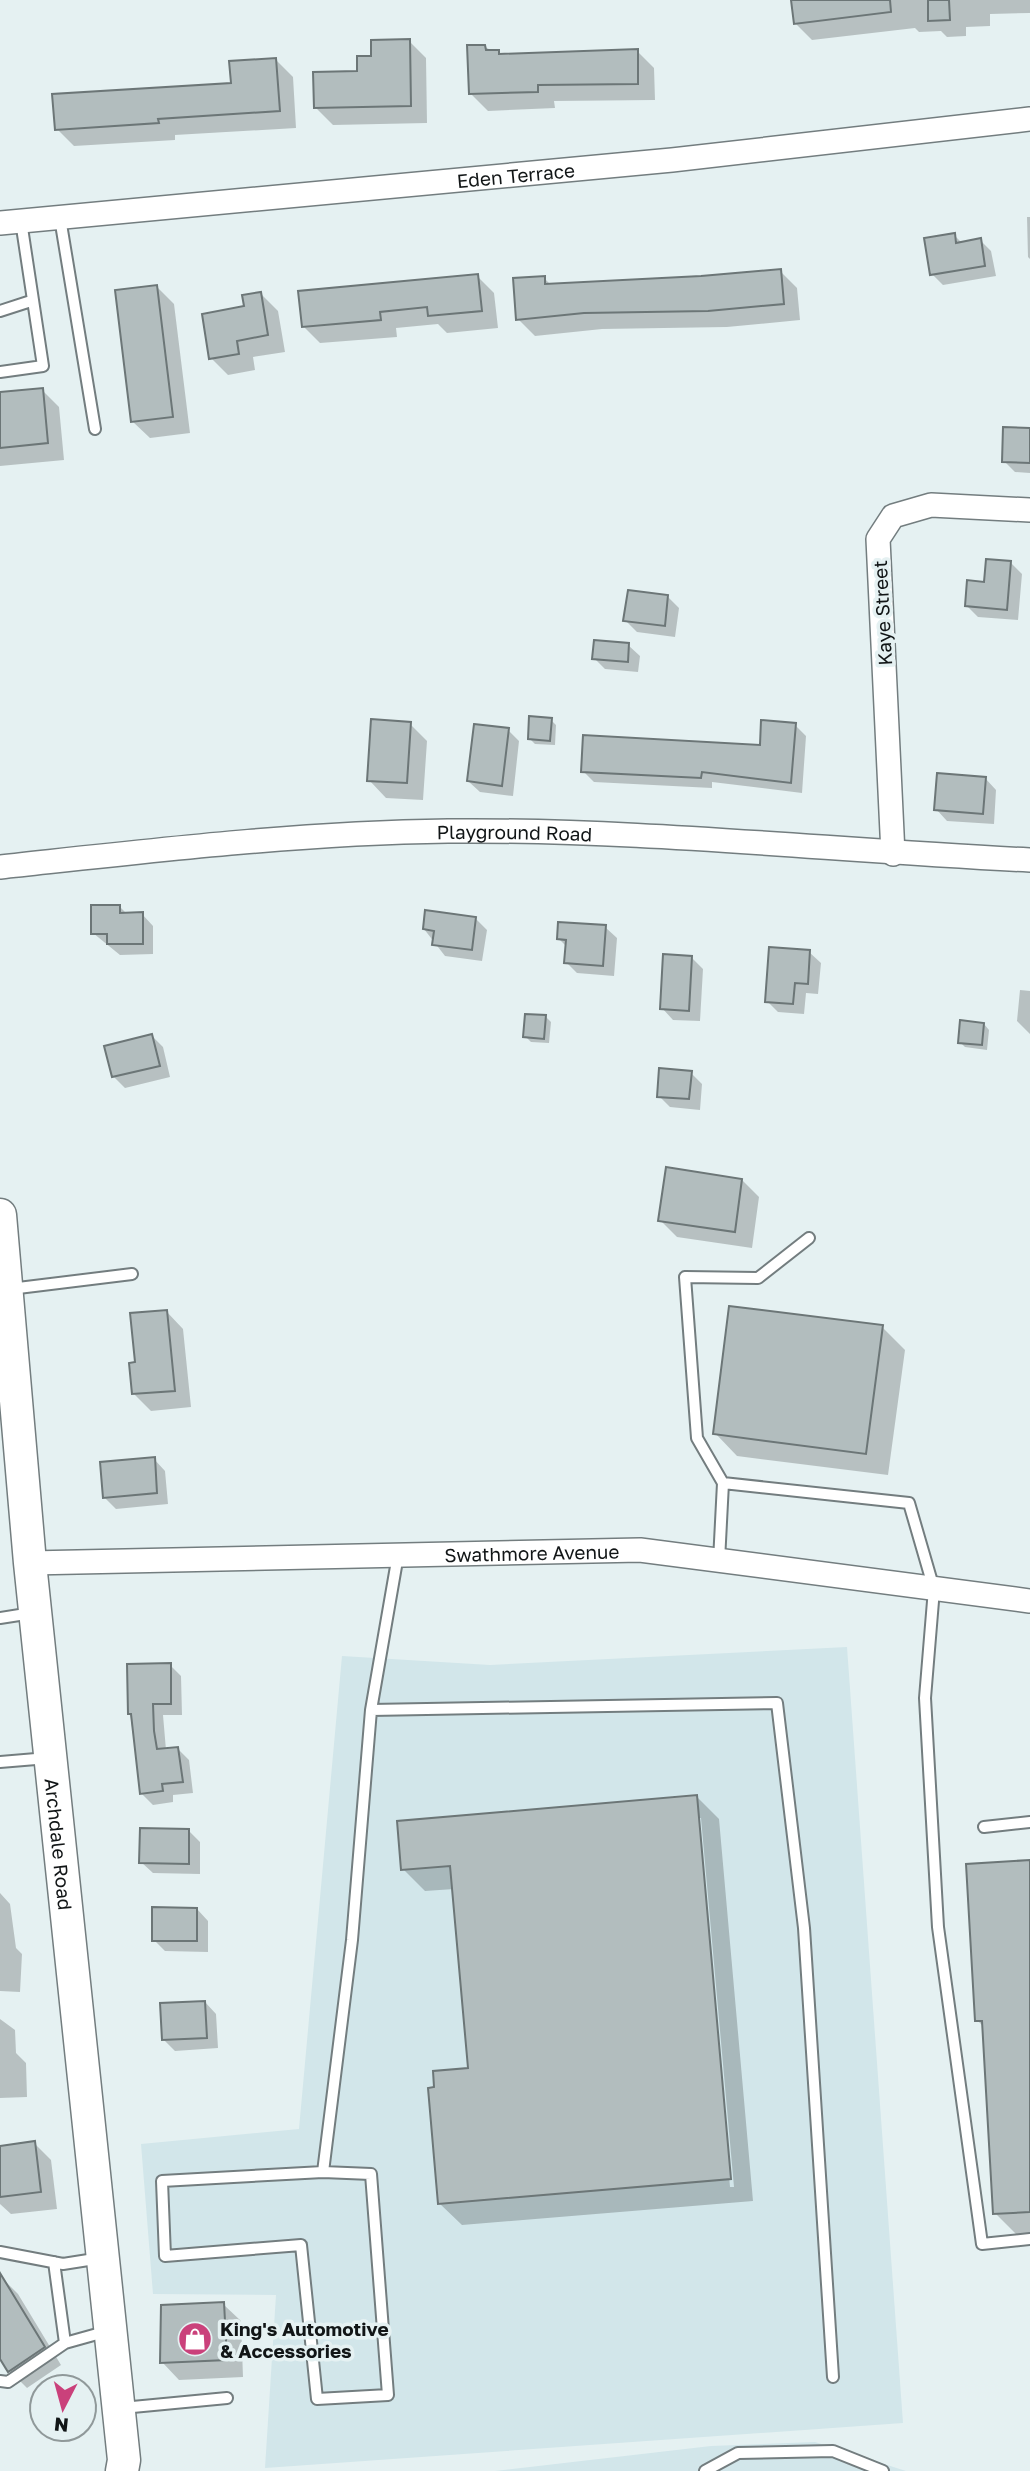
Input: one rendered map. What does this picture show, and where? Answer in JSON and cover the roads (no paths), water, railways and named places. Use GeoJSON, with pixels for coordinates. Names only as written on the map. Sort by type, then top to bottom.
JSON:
{"type":"FeatureCollection","features":[{"type":"Feature","properties":{"kind":"main road","name":"Archdale Road"},"geometry":{"type":"LineString","coordinates":[[0,1215],[7,1289],[9,1398],[30,1563],[124,2460],[122,2471]]}},
{"type":"Feature","properties":{"kind":"street","name":"Eden Terrace"},"geometry":{"type":"LineString","coordinates":[[10,222],[671,160],[1030,118]]}},
{"type":"Feature","properties":{"kind":"street","name":"Kaye Street"},"geometry":{"type":"LineString","coordinates":[[893,854],[878,538],[893,516],[931,505],[1030,510]]}},
{"type":"Feature","properties":{"kind":"street","name":"Playground Road"},"geometry":{"type":"LineString","coordinates":[[0,867],[351,834],[449,831],[545,832],[1030,860]]}},
{"type":"Feature","properties":{"kind":"street","name":"Swathmore Avenue"},"geometry":{"type":"LineString","coordinates":[[30,1563],[640,1550],[1030,1601]]}},
{"type":"Feature","properties":{"kind":"lane"},"geometry":{"type":"LineString","coordinates":[[60,218],[95,429]]}},
{"type":"Feature","properties":{"kind":"lane"},"geometry":{"type":"LineString","coordinates":[[0,372],[43,366],[31,301],[10,222]]}},
{"type":"Feature","properties":{"kind":"lane"},"geometry":{"type":"LineString","coordinates":[[0,311],[31,301]]}},
{"type":"Feature","properties":{"kind":"lane"},"geometry":{"type":"LineString","coordinates":[[719,1561],[723,1483],[697,1438],[685,1277],[758,1278],[809,1238]]}},
{"type":"Feature","properties":{"kind":"lane"},"geometry":{"type":"LineString","coordinates":[[7,1289],[132,1274]]}},
{"type":"Feature","properties":{"kind":"lane"},"geometry":{"type":"LineString","coordinates":[[723,1483],[909,1503],[934,1589],[925,1698],[938,1927],[982,2244],[1030,2239]]}},
{"type":"Feature","properties":{"kind":"lane"},"geometry":{"type":"LineString","coordinates":[[323,2172],[352,1940],[371,1710],[398,1555]]}},
{"type":"Feature","properties":{"kind":"lane"},"geometry":{"type":"LineString","coordinates":[[0,1618],[35,1613]]}},
{"type":"Feature","properties":{"kind":"lane"},"geometry":{"type":"LineString","coordinates":[[371,1710],[777,1703],[803,1928],[833,2377]]}},
{"type":"Feature","properties":{"kind":"lane"},"geometry":{"type":"LineString","coordinates":[[0,1762],[50,1758]]}},
{"type":"Feature","properties":{"kind":"lane"},"geometry":{"type":"LineString","coordinates":[[984,1826],[1030,1822]]}},
{"type":"Feature","properties":{"kind":"lane"},"geometry":{"type":"LineString","coordinates":[[323,2172],[371,2174],[388,2395],[317,2399],[301,2245],[164,2256],[162,2181],[323,2172]]}},
{"type":"Feature","properties":{"kind":"lane"},"geometry":{"type":"LineString","coordinates":[[0,2252],[63,2264],[103,2258]]}},
{"type":"Feature","properties":{"kind":"lane"},"geometry":{"type":"LineString","coordinates":[[54,2262],[65,2343]]}},
{"type":"Feature","properties":{"kind":"lane"},"geometry":{"type":"LineString","coordinates":[[0,2381],[8,2382],[65,2343],[110,2331]]}},
{"type":"Feature","properties":{"kind":"lane"},"geometry":{"type":"LineString","coordinates":[[118,2408],[227,2398]]}},
{"type":"Feature","properties":{"kind":"lane"},"geometry":{"type":"LineString","coordinates":[[705,2471],[738,2453],[833,2451],[883,2471]]}},
{"type":"Feature","properties":{"kind":"place","name":"King's Automotive & Accessories"},"geometry":{"type":"Point","coordinates":[195,2339]}}]}
